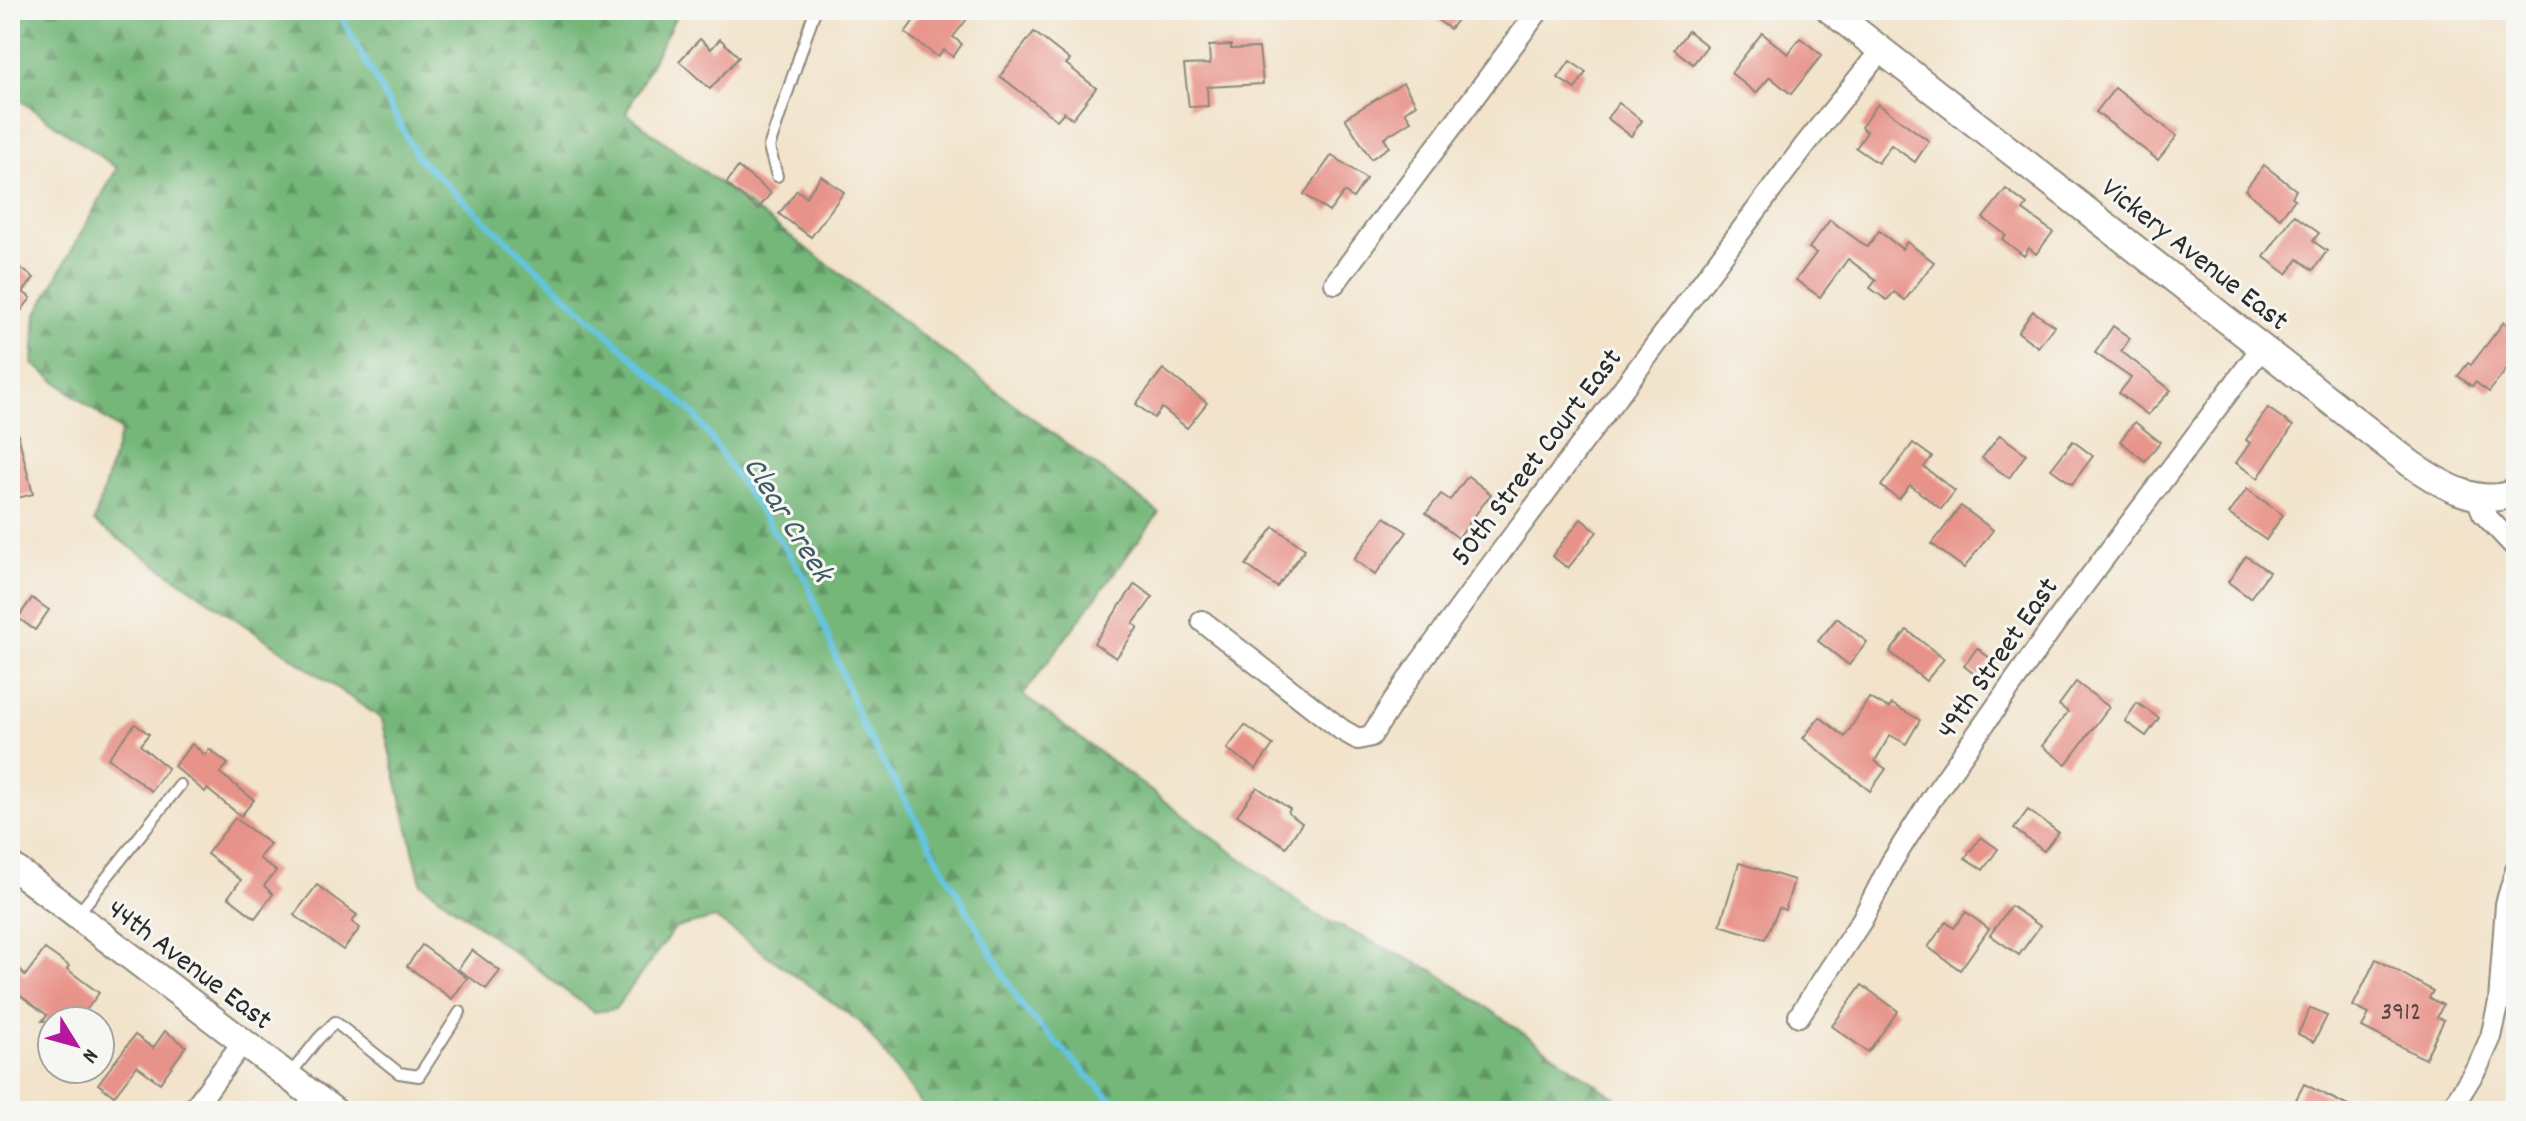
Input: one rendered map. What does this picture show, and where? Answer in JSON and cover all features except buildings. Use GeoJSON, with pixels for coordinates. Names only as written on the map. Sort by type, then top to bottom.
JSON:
{"type":"FeatureCollection","features":[{"type":"Feature","properties":{"kind":"street"},"geometry":{"type":"LineString","coordinates":[[1335,283],[1539,10]]}},
{"type":"Feature","properties":{"kind":"street","name":"Vickery Avenue East"},"geometry":{"type":"LineString","coordinates":[[1830,10],[2411,464],[2455,489],[2476,496]]}},
{"type":"Feature","properties":{"kind":"street","name":"50th Street Court East"},"geometry":{"type":"LineString","coordinates":[[1202,621],[1342,730],[1358,739],[1371,736],[1483,576],[1796,157],[1882,49]]}},
{"type":"Feature","properties":{"kind":"street","name":"49th Street East"},"geometry":{"type":"LineString","coordinates":[[1799,1016],[1862,920],[1891,863],[1932,798],[2059,618],[2263,346]]}},
{"type":"Feature","properties":{"kind":"street"},"geometry":{"type":"LineString","coordinates":[[2516,492],[2499,497],[2476,496],[2483,513],[2516,548]]}},
{"type":"Feature","properties":{"kind":"street","name":"44th Avenue East"},"geometry":{"type":"LineString","coordinates":[[10,865],[334,1111]]}},
{"type":"Feature","properties":{"kind":"street"},"geometry":{"type":"LineString","coordinates":[[2450,1111],[2479,1064],[2491,1037],[2499,1002],[2506,904],[2516,870]]}},
{"type":"Feature","properties":{"kind":"street"},"geometry":{"type":"LineString","coordinates":[[192,1111],[243,1042]]}},
{"type":"Feature","properties":{"kind":"lane"},"geometry":{"type":"LineString","coordinates":[[777,176],[769,147],[815,10]]}},
{"type":"Feature","properties":{"kind":"lane"},"geometry":{"type":"LineString","coordinates":[[77,916],[180,785]]}},
{"type":"Feature","properties":{"kind":"lane"},"geometry":{"type":"LineString","coordinates":[[288,1077],[335,1022],[399,1073],[419,1076],[460,1012]]}},
{"type":"Feature","properties":{"kind":"green space"},"geometry":{"type":"Polygon","coordinates":[[[10,10],[679,10],[626,113],[1159,513],[1023,695],[1316,915],[1436,972],[1634,1111],[927,1111],[861,1023],[715,918],[675,928],[615,1009],[594,1012],[421,883],[382,719],[94,522],[121,431],[33,364],[36,315],[117,168],[10,93],[10,10]]]}},
{"type":"Feature","properties":{"kind":"waterway","name":"Clear Creek"},"geometry":{"type":"LineString","coordinates":[[338,10],[418,158],[695,415],[806,579],[861,723],[1023,1008],[1122,1111]]}}]}
